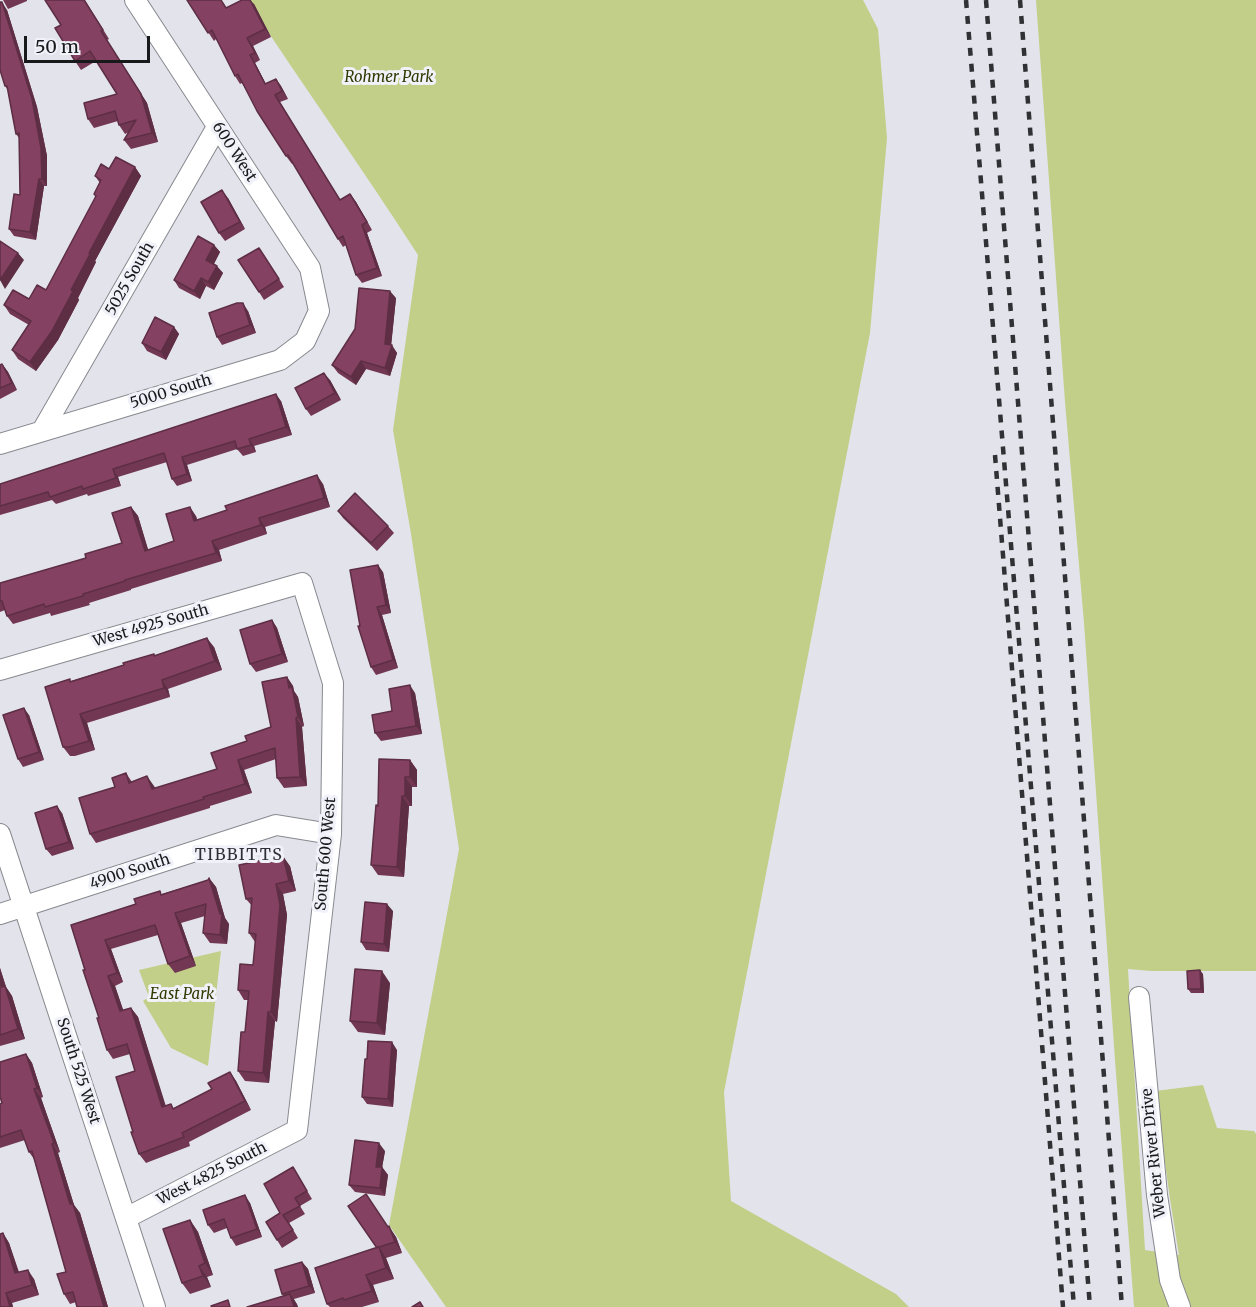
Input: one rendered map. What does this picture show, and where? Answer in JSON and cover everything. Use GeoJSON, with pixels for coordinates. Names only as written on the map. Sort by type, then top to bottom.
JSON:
{"type":"FeatureCollection","features":[{"type":"Feature","properties":{"kind":"street","name":"600 West"},"geometry":{"type":"LineString","coordinates":[[135,0],[310,268],[319,310]]}},
{"type":"Feature","properties":{"kind":"street","name":"5025 South"},"geometry":{"type":"LineString","coordinates":[[42,431],[217,127]]}},
{"type":"Feature","properties":{"kind":"street","name":"5000 South"},"geometry":{"type":"LineString","coordinates":[[0,444],[280,360],[305,341],[319,310]]}},
{"type":"Feature","properties":{"kind":"street","name":"West 4925 South"},"geometry":{"type":"LineString","coordinates":[[0,670],[302,583]]}},
{"type":"Feature","properties":{"kind":"street","name":"South 600 West"},"geometry":{"type":"LineString","coordinates":[[297,1130],[331,834],[333,683],[302,583]]}},
{"type":"Feature","properties":{"kind":"street","name":"4900 South"},"geometry":{"type":"LineString","coordinates":[[0,914],[276,825],[331,834]]}},
{"type":"Feature","properties":{"kind":"street","name":"South 525 West"},"geometry":{"type":"LineString","coordinates":[[0,834],[155,1307]]}},
{"type":"Feature","properties":{"kind":"street","name":"Weber River Drive"},"geometry":{"type":"LineString","coordinates":[[1139,997],[1157,1195],[1170,1280],[1180,1307]]}},
{"type":"Feature","properties":{"kind":"street","name":"West 4825 South"},"geometry":{"type":"LineString","coordinates":[[126,1218],[297,1130]]}},
{"type":"Feature","properties":{"kind":"green space","name":"Rohmer Park"},"geometry":{"type":"Polygon","coordinates":[[[247,0],[863,0],[878,29],[887,138],[870,333],[724,1092],[731,1201],[896,1294],[909,1307],[446,1307],[389,1225],[459,849],[393,430],[418,255],[247,0]]]}},
{"type":"Feature","properties":{"kind":"green space"},"geometry":{"type":"Polygon","coordinates":[[[1036,0],[1256,0],[1256,971],[1128,969],[1145,1250],[1179,1255],[1155,1091],[1203,1085],[1217,1128],[1254,1131],[1256,1134],[1256,1307],[1134,1307],[1036,0]]]}},
{"type":"Feature","properties":{"kind":"green space","name":"East Park"},"geometry":{"type":"Polygon","coordinates":[[[221,951],[208,1066],[171,1048],[143,1001],[149,997],[139,970],[221,951]]]}},
{"type":"Feature","properties":{"kind":"building"},"geometry":{"type":"Polygon","coordinates":[[[45,0],[84,0],[141,94],[152,133],[124,140],[136,120],[119,125],[115,111],[88,119],[84,103],[117,94],[90,51],[75,61],[55,28],[61,25],[45,0]]]}},
{"type":"Feature","properties":{"kind":"building"},"geometry":{"type":"Polygon","coordinates":[[[187,0],[221,0],[226,8],[242,0],[250,0],[265,29],[247,38],[255,53],[250,55],[265,84],[276,79],[282,91],[275,95],[340,200],[350,194],[367,222],[362,225],[377,268],[356,275],[343,236],[338,239],[288,155],[286,156],[257,111],[238,74],[235,76],[212,30],[208,33],[187,0]]]}},
{"type":"Feature","properties":{"kind":"building"},"geometry":{"type":"Polygon","coordinates":[[[0,2],[2,2],[32,99],[41,148],[42,179],[39,179],[30,232],[9,229],[14,194],[20,195],[19,133],[16,134],[7,86],[5,86],[0,70],[0,2]]]}},
{"type":"Feature","properties":{"kind":"building"},"geometry":{"type":"Polygon","coordinates":[[[116,157],[135,167],[89,253],[71,290],[73,291],[52,331],[30,362],[12,350],[31,321],[4,305],[13,290],[29,299],[37,285],[46,290],[96,196],[94,194],[101,180],[95,176],[101,164],[109,169],[116,157]]]}},
{"type":"Feature","properties":{"kind":"building"},"geometry":{"type":"Polygon","coordinates":[[[222,190],[240,222],[219,233],[201,202],[222,190]]]}},
{"type":"Feature","properties":{"kind":"building"},"geometry":{"type":"Polygon","coordinates":[[[198,236],[214,245],[206,260],[217,266],[208,282],[201,278],[194,291],[174,280],[198,236]]]}},
{"type":"Feature","properties":{"kind":"building"},"geometry":{"type":"Polygon","coordinates":[[[0,241],[18,253],[0,280],[0,241]]]}},
{"type":"Feature","properties":{"kind":"building"},"geometry":{"type":"Polygon","coordinates":[[[259,248],[279,279],[259,292],[238,260],[259,248]]]}},
{"type":"Feature","properties":{"kind":"building"},"geometry":{"type":"Polygon","coordinates":[[[359,288],[390,291],[385,344],[392,345],[385,368],[361,361],[351,377],[332,365],[355,329],[359,288]]]}},
{"type":"Feature","properties":{"kind":"building"},"geometry":{"type":"Polygon","coordinates":[[[243,303],[250,325],[217,337],[209,313],[243,303]]]}},
{"type":"Feature","properties":{"kind":"building"},"geometry":{"type":"Polygon","coordinates":[[[155,317],[174,327],[161,352],[142,343],[155,317]]]}},
{"type":"Feature","properties":{"kind":"building"},"geometry":{"type":"Polygon","coordinates":[[[2,364],[12,383],[0,388],[0,365],[2,364]]]}},
{"type":"Feature","properties":{"kind":"building"},"geometry":{"type":"Polygon","coordinates":[[[324,373],[335,393],[306,409],[295,388],[324,373]]]}},
{"type":"Feature","properties":{"kind":"building"},"geometry":{"type":"Polygon","coordinates":[[[276,394],[286,427],[249,439],[251,445],[237,449],[235,441],[182,457],[187,474],[172,479],[164,453],[113,469],[116,478],[83,489],[82,486],[50,497],[48,492],[0,506],[0,484],[276,394]]]}},
{"type":"Feature","properties":{"kind":"building"},"geometry":{"type":"Polygon","coordinates":[[[317,475],[324,498],[259,518],[261,525],[212,541],[216,553],[125,580],[83,594],[83,596],[45,607],[44,604],[7,616],[2,601],[0,601],[0,583],[86,558],[85,554],[122,543],[112,513],[131,507],[145,551],[174,541],[166,514],[190,507],[194,521],[227,510],[225,506],[317,475]]]}},
{"type":"Feature","properties":{"kind":"building"},"geometry":{"type":"Polygon","coordinates":[[[355,493],[388,526],[371,543],[338,511],[355,493]]]}},
{"type":"Feature","properties":{"kind":"building"},"geometry":{"type":"Polygon","coordinates":[[[378,565],[386,605],[377,607],[393,660],[371,667],[358,626],[360,626],[350,570],[378,565]]]}},
{"type":"Feature","properties":{"kind":"building"},"geometry":{"type":"Polygon","coordinates":[[[272,620],[282,654],[250,664],[240,630],[272,620]]]}},
{"type":"Feature","properties":{"kind":"building"},"geometry":{"type":"Polygon","coordinates":[[[207,638],[215,661],[162,680],[164,688],[80,714],[89,741],[63,747],[45,687],[70,679],[70,682],[124,665],[123,663],[154,654],[154,656],[207,638]]]}},
{"type":"Feature","properties":{"kind":"building"},"geometry":{"type":"Polygon","coordinates":[[[287,677],[289,688],[292,687],[298,717],[296,718],[300,777],[277,778],[275,748],[238,760],[245,784],[90,834],[79,798],[115,787],[112,778],[126,773],[129,783],[147,776],[152,789],[217,769],[211,753],[247,741],[245,736],[271,727],[262,682],[287,677]]]}},
{"type":"Feature","properties":{"kind":"building"},"geometry":{"type":"Polygon","coordinates":[[[410,685],[416,726],[375,733],[372,715],[392,711],[389,689],[410,685]]]}},
{"type":"Feature","properties":{"kind":"building"},"geometry":{"type":"Polygon","coordinates":[[[24,708],[39,752],[18,759],[3,715],[24,708]]]}},
{"type":"Feature","properties":{"kind":"building"},"geometry":{"type":"Polygon","coordinates":[[[379,759],[410,760],[410,777],[405,777],[405,796],[402,796],[397,867],[371,865],[376,805],[378,806],[379,759]]]}},
{"type":"Feature","properties":{"kind":"building"},"geometry":{"type":"Polygon","coordinates":[[[57,806],[69,842],[46,849],[35,813],[57,806]]]}},
{"type":"Feature","properties":{"kind":"building"},"geometry":{"type":"Polygon","coordinates":[[[283,856],[289,881],[276,884],[280,905],[271,1012],[268,1012],[263,1073],[238,1071],[241,1032],[245,1032],[249,991],[238,990],[240,964],[253,965],[256,934],[249,933],[252,898],[246,899],[239,865],[283,856]]]}},
{"type":"Feature","properties":{"kind":"building"},"geometry":{"type":"Polygon","coordinates":[[[209,878],[220,914],[222,914],[220,935],[203,933],[206,904],[175,913],[190,956],[168,964],[155,925],[105,940],[117,973],[108,976],[120,1011],[131,1008],[162,1107],[171,1104],[173,1109],[212,1089],[208,1083],[230,1072],[245,1101],[182,1133],[184,1137],[139,1154],[116,1077],[135,1071],[127,1044],[107,1050],[71,925],[136,904],[134,899],[160,891],[161,895],[209,878]]]}},
{"type":"Feature","properties":{"kind":"building"},"geometry":{"type":"Polygon","coordinates":[[[365,902],[387,904],[384,944],[361,942],[365,902]]]}},
{"type":"Feature","properties":{"kind":"building"},"geometry":{"type":"Polygon","coordinates":[[[355,969],[382,971],[377,1023],[350,1021],[355,969]]]}},
{"type":"Feature","properties":{"kind":"building"},"geometry":{"type":"Polygon","coordinates":[[[1200,970],[1201,989],[1188,989],[1187,971],[1200,970]]]}},
{"type":"Feature","properties":{"kind":"building"},"geometry":{"type":"Polygon","coordinates":[[[0,981],[2,987],[5,986],[18,1029],[0,1035],[0,981]]]}},
{"type":"Feature","properties":{"kind":"building"},"geometry":{"type":"Polygon","coordinates":[[[368,1041],[392,1042],[388,1099],[362,1097],[368,1041]]]}},
{"type":"Feature","properties":{"kind":"building"},"geometry":{"type":"Polygon","coordinates":[[[26,1054],[37,1088],[34,1089],[54,1143],[52,1144],[70,1204],[73,1204],[104,1307],[77,1307],[73,1292],[64,1294],[57,1274],[66,1272],[32,1151],[29,1152],[21,1130],[0,1137],[0,1104],[2,1103],[0,1062],[26,1054]]]}},
{"type":"Feature","properties":{"kind":"building"},"geometry":{"type":"Polygon","coordinates":[[[355,1140],[379,1143],[376,1167],[382,1167],[380,1188],[349,1185],[355,1140]]]}},
{"type":"Feature","properties":{"kind":"building"},"geometry":{"type":"Polygon","coordinates":[[[293,1167],[307,1191],[295,1198],[300,1206],[283,1215],[293,1230],[277,1240],[266,1222],[280,1213],[264,1184],[293,1167]]]}},
{"type":"Feature","properties":{"kind":"building"},"geometry":{"type":"Polygon","coordinates":[[[366,1194],[389,1226],[395,1242],[379,1247],[386,1268],[366,1275],[372,1291],[327,1304],[315,1268],[377,1247],[348,1206],[366,1194]]]}},
{"type":"Feature","properties":{"kind":"building"},"geometry":{"type":"Polygon","coordinates":[[[245,1195],[257,1229],[231,1238],[224,1219],[208,1225],[203,1210],[245,1195]]]}},
{"type":"Feature","properties":{"kind":"building"},"geometry":{"type":"Polygon","coordinates":[[[190,1220],[205,1263],[199,1266],[203,1276],[182,1283],[163,1229],[190,1220]]]}},
{"type":"Feature","properties":{"kind":"building"},"geometry":{"type":"Polygon","coordinates":[[[3,1233],[15,1273],[28,1270],[32,1285],[6,1293],[10,1307],[0,1307],[0,1234],[3,1233]]]}},
{"type":"Feature","properties":{"kind":"building"},"geometry":{"type":"Polygon","coordinates":[[[302,1262],[309,1286],[282,1294],[275,1270],[302,1262]]]}},
{"type":"Feature","properties":{"kind":"building"},"geometry":{"type":"Polygon","coordinates":[[[290,1294],[294,1307],[247,1307],[290,1294]]]}},
{"type":"Feature","properties":{"kind":"building"},"geometry":{"type":"Polygon","coordinates":[[[228,1300],[230,1307],[211,1306],[228,1300]]]}},
{"type":"Feature","properties":{"kind":"building"},"geometry":{"type":"Polygon","coordinates":[[[420,1302],[423,1307],[412,1307],[420,1302]]]}},
{"type":"Feature","properties":{"kind":"railway"},"geometry":{"type":"LineString","coordinates":[[966,0],[1074,1307]]}},
{"type":"Feature","properties":{"kind":"railway"},"geometry":{"type":"LineString","coordinates":[[986,0],[1090,1307]]}},
{"type":"Feature","properties":{"kind":"railway"},"geometry":{"type":"LineString","coordinates":[[1020,0],[1122,1307]]}},
{"type":"Feature","properties":{"kind":"railway"},"geometry":{"type":"LineString","coordinates":[[995,455],[1063,1307]]}},
{"type":"Feature","properties":{"kind":"district","name":"TIBBITTS"},"geometry":{"type":"Point","coordinates":[239,855]}}]}
